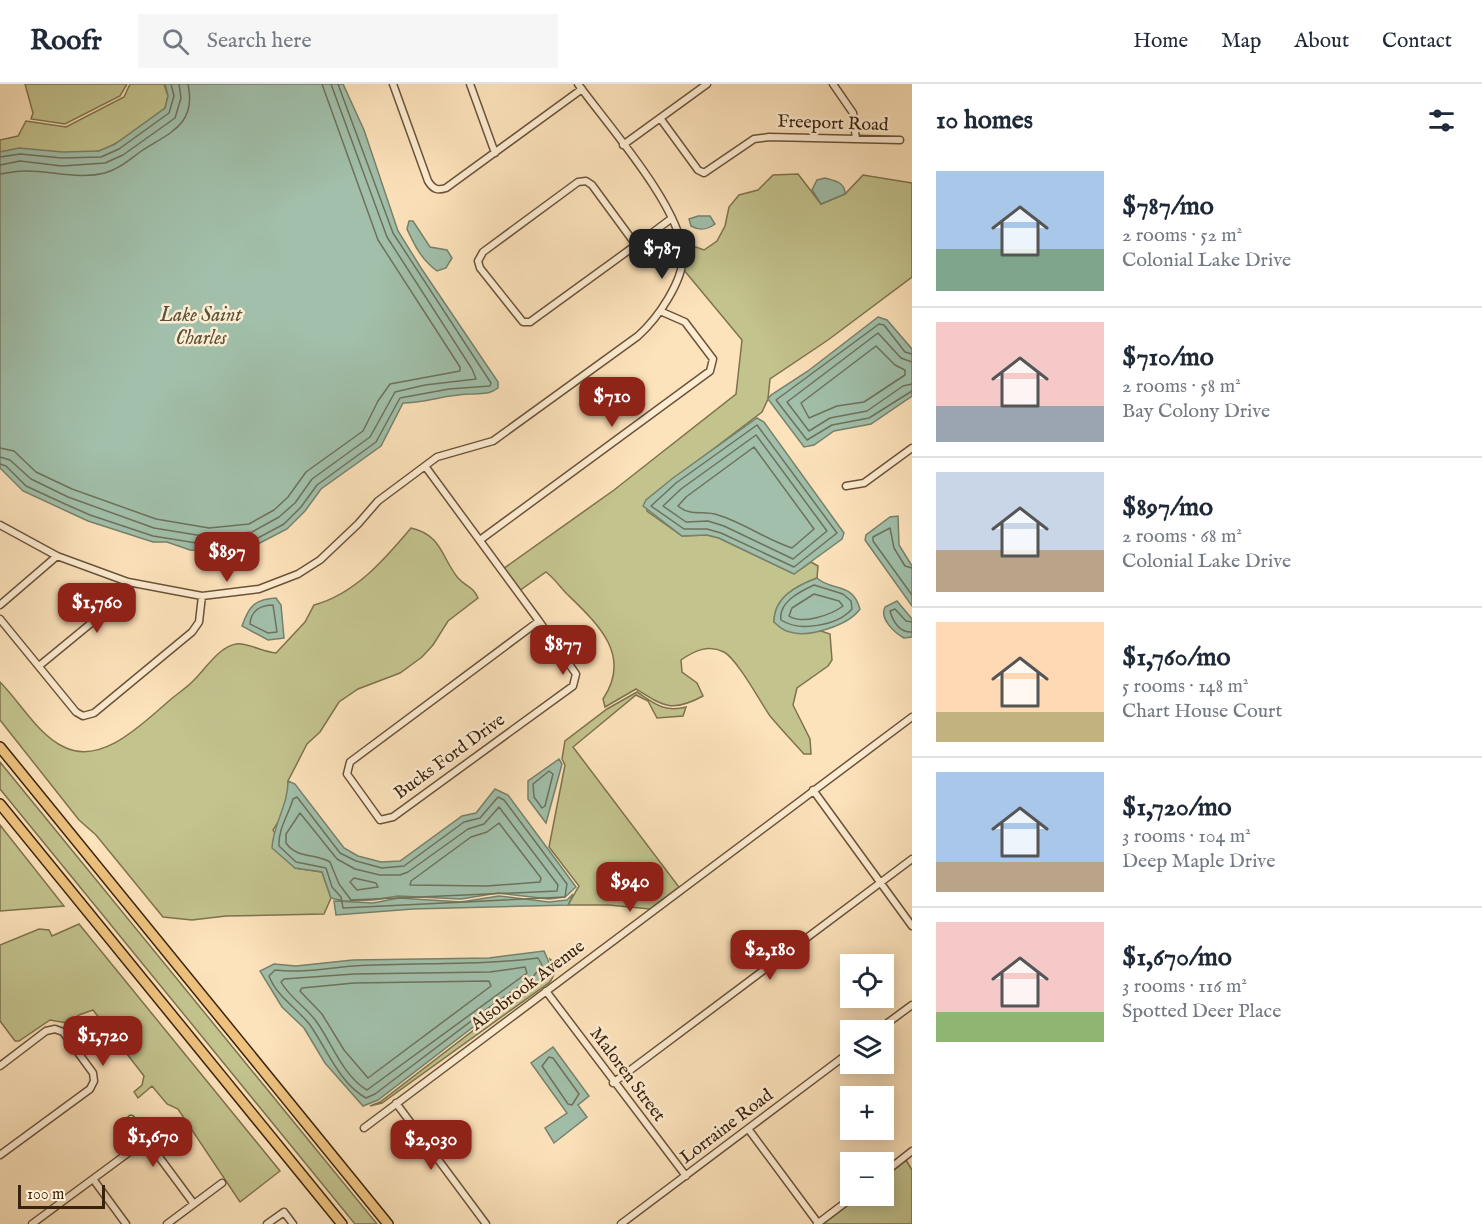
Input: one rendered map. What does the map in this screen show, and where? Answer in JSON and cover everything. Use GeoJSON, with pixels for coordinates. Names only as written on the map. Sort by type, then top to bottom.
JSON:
{"type":"FeatureCollection","features":[{"type":"Feature","properties":{"kind":"highway"},"geometry":{"type":"LineString","coordinates":[[0,747],[388,1224]]}},
{"type":"Feature","properties":{"kind":"highway"},"geometry":{"type":"LineString","coordinates":[[0,804],[342,1224]]}},
{"type":"Feature","properties":{"kind":"street"},"geometry":{"type":"LineString","coordinates":[[0,525],[57,556],[128,582],[202,596],[259,589],[298,574],[339,544],[378,501],[425,466],[449,452],[493,441],[638,336],[655,321],[679,275],[682,264],[680,237],[664,203],[580,87],[495,153],[446,188],[439,190],[432,187],[393,84]]}},
{"type":"Feature","properties":{"kind":"street"},"geometry":{"type":"LineString","coordinates":[[470,84],[495,153]]}},
{"type":"Feature","properties":{"kind":"street"},"geometry":{"type":"LineString","coordinates":[[623,145],[707,84]]}},
{"type":"Feature","properties":{"kind":"street"},"geometry":{"type":"LineString","coordinates":[[833,84],[853,113],[856,139]]}},
{"type":"Feature","properties":{"kind":"street","name":"Freeport Road"},"geometry":{"type":"LineString","coordinates":[[660,118],[698,170],[704,173],[754,139],[769,137],[900,140]]}},
{"type":"Feature","properties":{"kind":"street"},"geometry":{"type":"LineString","coordinates":[[636,245],[592,185],[578,182],[483,252],[478,261],[480,268],[517,317],[523,322],[530,322],[636,245],[672,218]]}},
{"type":"Feature","properties":{"kind":"street"},"geometry":{"type":"LineString","coordinates":[[480,540],[710,371],[713,359],[685,322],[660,311]]}},
{"type":"Feature","properties":{"kind":"street"},"geometry":{"type":"LineString","coordinates":[[846,486],[864,483],[912,448]]}},
{"type":"Feature","properties":{"kind":"street","name":"Bucks Ford Drive"},"geometry":{"type":"LineString","coordinates":[[425,466],[539,621],[576,674],[573,686],[393,817],[380,820],[347,774],[350,762],[539,621]]}},
{"type":"Feature","properties":{"kind":"street"},"geometry":{"type":"LineString","coordinates":[[0,605],[57,556]]}},
{"type":"Feature","properties":{"kind":"street"},"geometry":{"type":"LineString","coordinates":[[39,666],[121,598],[128,582]]}},
{"type":"Feature","properties":{"kind":"street"},"geometry":{"type":"LineString","coordinates":[[0,620],[75,712],[83,716],[94,713],[192,632],[199,622],[202,596]]}},
{"type":"Feature","properties":{"kind":"street","name":"Alsobrook Avenue"},"geometry":{"type":"LineString","coordinates":[[364,1128],[912,717]]}},
{"type":"Feature","properties":{"kind":"street"},"geometry":{"type":"LineString","coordinates":[[813,790],[912,926]]}},
{"type":"Feature","properties":{"kind":"street"},"geometry":{"type":"LineString","coordinates":[[614,1083],[912,859]]}},
{"type":"Feature","properties":{"kind":"street","name":"Maloren Street"},"geometry":{"type":"LineString","coordinates":[[546,991],[686,1176]]}},
{"type":"Feature","properties":{"kind":"street"},"geometry":{"type":"LineString","coordinates":[[892,1020],[912,1005]]}},
{"type":"Feature","properties":{"kind":"street"},"geometry":{"type":"LineString","coordinates":[[0,1066],[46,1031],[55,1029],[63,1032],[69,1040],[93,1073],[94,1081],[90,1089],[0,1155]]}},
{"type":"Feature","properties":{"kind":"street","name":"Lorraine Road"},"geometry":{"type":"LineString","coordinates":[[621,1224],[840,1060]]}},
{"type":"Feature","properties":{"kind":"street"},"geometry":{"type":"LineString","coordinates":[[396,1103],[486,1224]]}},
{"type":"Feature","properties":{"kind":"street"},"geometry":{"type":"LineString","coordinates":[[131,1119],[194,1204]]}},
{"type":"Feature","properties":{"kind":"street"},"geometry":{"type":"LineString","coordinates":[[749,1130],[817,1224],[841,1206]]}},
{"type":"Feature","properties":{"kind":"street"},"geometry":{"type":"LineString","coordinates":[[32,1224],[41,1222],[147,1139]]}},
{"type":"Feature","properties":{"kind":"street"},"geometry":{"type":"LineString","coordinates":[[894,1165],[912,1151]]}},
{"type":"Feature","properties":{"kind":"street"},"geometry":{"type":"LineString","coordinates":[[93,1179],[126,1224]]}},
{"type":"Feature","properties":{"kind":"street"},"geometry":{"type":"LineString","coordinates":[[167,1224],[222,1183]]}},
{"type":"Feature","properties":{"kind":"street"},"geometry":{"type":"LineString","coordinates":[[267,1224],[284,1212],[294,1224]]}},
{"type":"Feature","properties":{"kind":"green space"},"geometry":{"type":"Polygon","coordinates":[[[25,84],[127,84],[120,96],[65,124],[31,119],[33,113],[25,84]]]}},
{"type":"Feature","properties":{"kind":"green space"},"geometry":{"type":"Polygon","coordinates":[[[130,84],[164,84],[168,96],[165,108],[113,145],[86,153],[25,150],[0,152],[0,140],[18,136],[26,121],[66,127],[124,97],[130,84]]]}},
{"type":"Feature","properties":{"kind":"green space"},"geometry":{"type":"Polygon","coordinates":[[[798,174],[821,204],[845,194],[863,175],[912,183],[912,277],[828,340],[770,379],[768,399],[762,412],[646,500],[647,511],[682,536],[707,535],[719,538],[794,574],[811,562],[818,566],[817,578],[794,589],[782,600],[774,622],[801,633],[818,630],[830,634],[832,660],[828,666],[797,688],[793,705],[810,739],[811,754],[804,754],[783,731],[770,716],[735,663],[724,652],[718,650],[701,650],[681,660],[682,672],[697,683],[703,696],[675,706],[654,700],[636,689],[605,707],[603,699],[611,683],[614,669],[613,655],[600,630],[546,572],[519,591],[503,569],[614,490],[736,394],[742,340],[683,269],[682,242],[704,250],[717,241],[725,226],[729,207],[739,195],[758,190],[773,175],[798,174]]]}},
{"type":"Feature","properties":{"kind":"green space"},"geometry":{"type":"Polygon","coordinates":[[[411,528],[421,531],[435,541],[458,578],[474,591],[478,598],[448,621],[433,645],[422,657],[400,673],[358,689],[339,702],[320,732],[307,744],[288,781],[288,796],[282,816],[273,830],[295,868],[322,872],[331,898],[324,914],[226,916],[192,920],[163,917],[96,835],[79,820],[0,720],[0,682],[46,735],[55,742],[78,751],[93,751],[107,747],[147,720],[192,682],[224,649],[236,644],[245,644],[276,653],[305,622],[314,605],[343,593],[356,584],[391,552],[411,528]]]}},
{"type":"Feature","properties":{"kind":"green space"},"geometry":{"type":"Polygon","coordinates":[[[637,692],[665,708],[686,707],[683,716],[657,718],[648,701],[636,695],[573,747],[679,887],[650,909],[609,905],[568,905],[579,886],[549,847],[565,765],[562,759],[565,741],[607,709],[637,692]]]}},
{"type":"Feature","properties":{"kind":"green space"},"geometry":{"type":"Polygon","coordinates":[[[0,762],[377,1224],[355,1224],[0,789],[0,762]]]}},
{"type":"Feature","properties":{"kind":"green space"},"geometry":{"type":"Polygon","coordinates":[[[0,825],[64,906],[0,911],[0,825]]]}},
{"type":"Feature","properties":{"kind":"green space"},"geometry":{"type":"Polygon","coordinates":[[[79,924],[280,1171],[240,1202],[178,1109],[167,1104],[152,1086],[138,1098],[134,1092],[142,1085],[144,1076],[93,1010],[67,1023],[50,1020],[19,1041],[15,1041],[0,1021],[0,945],[39,929],[49,930],[52,936],[79,924]]]}},
{"type":"Feature","properties":{"kind":"green space"},"geometry":{"type":"Polygon","coordinates":[[[550,959],[553,961],[555,973],[550,982],[382,1103],[370,1106],[380,1102],[496,1013],[539,984],[552,966],[550,959]]]}},
{"type":"Feature","properties":{"kind":"green space"},"geometry":{"type":"Polygon","coordinates":[[[906,1160],[912,1170],[912,1224],[823,1224],[847,1206],[894,1206],[894,1170],[906,1160]]]}},
{"type":"Feature","properties":{"kind":"water","name":"Lake Saint Charles"},"geometry":{"type":"Polygon","coordinates":[[[165,84],[343,84],[364,130],[398,231],[498,382],[498,388],[488,393],[454,395],[403,403],[381,446],[321,489],[305,511],[287,529],[256,545],[210,551],[190,550],[167,542],[153,542],[88,521],[23,491],[0,468],[0,152],[19,148],[63,152],[99,151],[115,144],[165,108],[168,96],[165,84]]]}},
{"type":"Feature","properties":{"kind":"water"},"geometry":{"type":"Polygon","coordinates":[[[825,178],[841,184],[845,194],[821,204],[812,190],[817,180],[825,178]]]}},
{"type":"Feature","properties":{"kind":"water"},"geometry":{"type":"Polygon","coordinates":[[[710,216],[715,224],[703,229],[691,226],[689,219],[710,216]]]}},
{"type":"Feature","properties":{"kind":"water"},"geometry":{"type":"Polygon","coordinates":[[[409,221],[413,221],[430,247],[447,250],[452,258],[446,268],[437,271],[423,257],[407,229],[409,221]]]}},
{"type":"Feature","properties":{"kind":"water"},"geometry":{"type":"Polygon","coordinates":[[[878,317],[887,320],[912,349],[912,396],[871,424],[834,431],[814,445],[804,447],[768,399],[878,317]]]}},
{"type":"Feature","properties":{"kind":"water"},"geometry":{"type":"Polygon","coordinates":[[[757,418],[764,422],[844,533],[842,539],[794,574],[719,538],[707,535],[682,536],[643,506],[646,500],[673,478],[757,418]]]}},
{"type":"Feature","properties":{"kind":"water"},"geometry":{"type":"Polygon","coordinates":[[[898,516],[899,545],[912,566],[912,606],[865,540],[866,535],[890,517],[898,516]]]}},
{"type":"Feature","properties":{"kind":"water"},"geometry":{"type":"Polygon","coordinates":[[[817,578],[852,594],[860,609],[855,615],[838,625],[818,632],[798,633],[779,627],[774,622],[775,613],[782,599],[794,589],[817,578]]]}},
{"type":"Feature","properties":{"kind":"water"},"geometry":{"type":"Polygon","coordinates":[[[276,598],[281,605],[284,638],[268,640],[242,626],[247,613],[254,605],[263,600],[276,598]]]}},
{"type":"Feature","properties":{"kind":"water"},"geometry":{"type":"Polygon","coordinates":[[[897,601],[912,619],[912,637],[900,636],[886,621],[885,607],[897,601]]]}},
{"type":"Feature","properties":{"kind":"water"},"geometry":{"type":"Polygon","coordinates":[[[559,759],[562,764],[546,823],[528,799],[528,781],[559,759]]]}},
{"type":"Feature","properties":{"kind":"water"},"geometry":{"type":"Polygon","coordinates":[[[288,781],[295,784],[344,848],[358,856],[381,862],[400,861],[462,816],[476,813],[495,789],[508,795],[576,887],[565,897],[549,899],[498,893],[461,899],[398,896],[344,901],[331,898],[322,872],[295,868],[272,848],[286,799],[288,781]]]}},
{"type":"Feature","properties":{"kind":"water"},"geometry":{"type":"Polygon","coordinates":[[[573,894],[568,905],[413,909],[336,915],[334,901],[373,903],[399,898],[461,902],[499,896],[549,902],[567,900],[573,894]]]}},
{"type":"Feature","properties":{"kind":"water"},"geometry":{"type":"Polygon","coordinates":[[[544,951],[550,965],[538,982],[494,1011],[378,1100],[363,1106],[325,1063],[304,1028],[282,1007],[260,971],[274,964],[296,966],[353,960],[489,958],[544,951]]]}},
{"type":"Feature","properties":{"kind":"water"},"geometry":{"type":"Polygon","coordinates":[[[553,1047],[589,1096],[578,1105],[587,1117],[554,1143],[545,1128],[567,1113],[531,1063],[553,1047]]]}}]}
